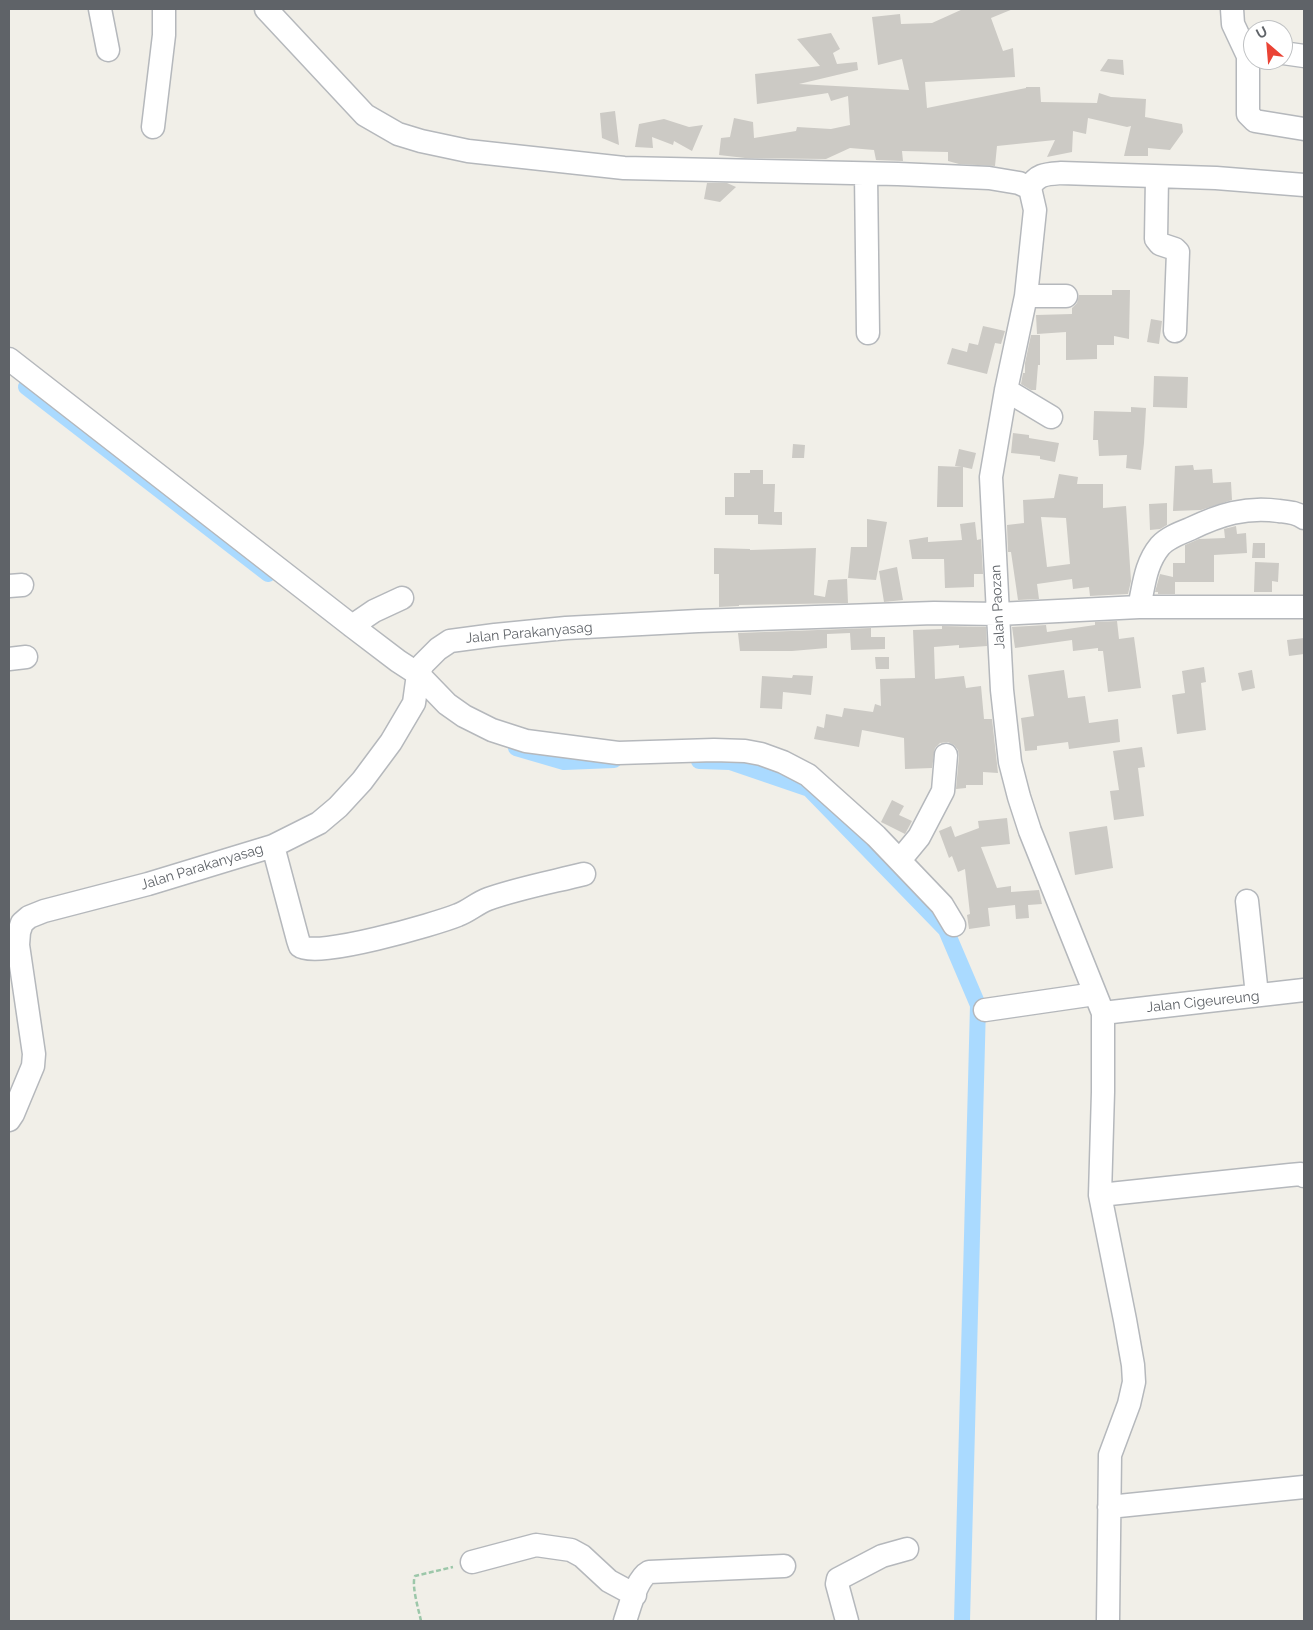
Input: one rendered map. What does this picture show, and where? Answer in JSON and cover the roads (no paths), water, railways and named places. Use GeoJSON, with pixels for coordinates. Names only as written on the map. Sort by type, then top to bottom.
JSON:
{"type":"FeatureCollection","features":[{"type":"Feature","properties":{"kind":"street"},"geometry":{"type":"LineString","coordinates":[[100,9],[108,50]]}},
{"type":"Feature","properties":{"kind":"street"},"geometry":{"type":"LineString","coordinates":[[153,127],[164,35],[164,9]]}},
{"type":"Feature","properties":{"kind":"street"},"geometry":{"type":"LineString","coordinates":[[266,9],[365,115],[398,134],[468,151],[624,168],[989,178],[1019,183],[1030,188],[1033,181],[1039,176],[1061,173],[1216,178],[1304,185]]}},
{"type":"Feature","properties":{"kind":"street"},"geometry":{"type":"LineString","coordinates":[[1232,9],[1234,24],[1243,39]]}},
{"type":"Feature","properties":{"kind":"street"},"geometry":{"type":"LineString","coordinates":[[1248,70],[1247,108],[1251,118],[1260,122],[1304,129]]}},
{"type":"Feature","properties":{"kind":"street"},"geometry":{"type":"LineString","coordinates":[[866,174],[868,333]]}},
{"type":"Feature","properties":{"kind":"street"},"geometry":{"type":"LineString","coordinates":[[1157,177],[1156,238],[1160,244],[1175,249],[1178,252],[1175,331]]}},
{"type":"Feature","properties":{"kind":"street","name":"Jalan Paozan"},"geometry":{"type":"LineString","coordinates":[[1030,188],[1034,210],[1026,296],[1006,390],[991,477],[1002,690],[1010,762],[1019,797],[1030,831],[1099,1004]]}},
{"type":"Feature","properties":{"kind":"street"},"geometry":{"type":"LineString","coordinates":[[1026,296],[1066,296]]}},
{"type":"Feature","properties":{"kind":"street"},"geometry":{"type":"LineString","coordinates":[[9,359],[398,661],[416,687],[464,716],[492,730],[526,741],[618,753],[745,751],[761,754],[783,762],[808,775],[876,836],[942,906],[954,925]]}},
{"type":"Feature","properties":{"kind":"street"},"geometry":{"type":"LineString","coordinates":[[1006,390],[1051,416]]}},
{"type":"Feature","properties":{"kind":"street"},"geometry":{"type":"LineString","coordinates":[[1139,607],[1150,561],[1161,545],[1176,535],[1215,517],[1263,508],[1297,513],[1304,518]]}},
{"type":"Feature","properties":{"kind":"street"},"geometry":{"type":"LineString","coordinates":[[352,626],[374,611],[402,598]]}},
{"type":"Feature","properties":{"kind":"street","name":"Jalan Parakanyasag"},"geometry":{"type":"LineString","coordinates":[[9,1120],[33,1066],[34,1054],[16,983],[19,932],[16,917],[29,918],[44,911],[148,884],[273,846],[319,823],[338,807],[362,781],[391,742],[416,687],[423,664],[443,645],[461,639],[566,628],[698,621],[934,612],[998,614],[1139,607],[1304,607]]}},
{"type":"Feature","properties":{"kind":"street"},"geometry":{"type":"LineString","coordinates":[[900,860],[919,837],[943,790],[946,755]]}},
{"type":"Feature","properties":{"kind":"street"},"geometry":{"type":"LineString","coordinates":[[273,846],[300,946],[308,950],[331,948],[415,930],[458,916],[488,899],[584,874]]}},
{"type":"Feature","properties":{"kind":"street"},"geometry":{"type":"LineString","coordinates":[[1247,901],[1257,996]]}},
{"type":"Feature","properties":{"kind":"street","name":"Jalan Cigeureung"},"geometry":{"type":"LineString","coordinates":[[985,1010],[1257,996],[1304,990]]}},
{"type":"Feature","properties":{"kind":"street"},"geometry":{"type":"LineString","coordinates":[[1099,1004],[1103,1092],[1100,1196],[1125,1320],[1134,1382],[1129,1404],[1110,1455],[1108,1621]]}},
{"type":"Feature","properties":{"kind":"street"},"geometry":{"type":"LineString","coordinates":[[1100,1196],[1290,1175],[1301,1174],[1304,1176]]}},
{"type":"Feature","properties":{"kind":"street"},"geometry":{"type":"LineString","coordinates":[[1109,1507],[1304,1487]]}},
{"type":"Feature","properties":{"kind":"street"},"geometry":{"type":"LineString","coordinates":[[472,1562],[536,1545],[571,1550],[582,1556],[609,1581],[635,1594]]}},
{"type":"Feature","properties":{"kind":"street"},"geometry":{"type":"LineString","coordinates":[[847,1621],[837,1584],[838,1579],[882,1556],[907,1549]]}},
{"type":"Feature","properties":{"kind":"street"},"geometry":{"type":"LineString","coordinates":[[625,1621],[641,1578],[649,1572],[656,1570],[784,1566]]}},
{"type":"Feature","properties":{"kind":"waterway"},"geometry":{"type":"LineString","coordinates":[[26,387],[268,574]]}},
{"type":"Feature","properties":{"kind":"waterway"},"geometry":{"type":"LineString","coordinates":[[516,748],[564,762],[614,760]]}},
{"type":"Feature","properties":{"kind":"waterway"},"geometry":{"type":"LineString","coordinates":[[699,761],[730,762],[809,789],[946,930],[978,1005],[962,1621]]}}]}
